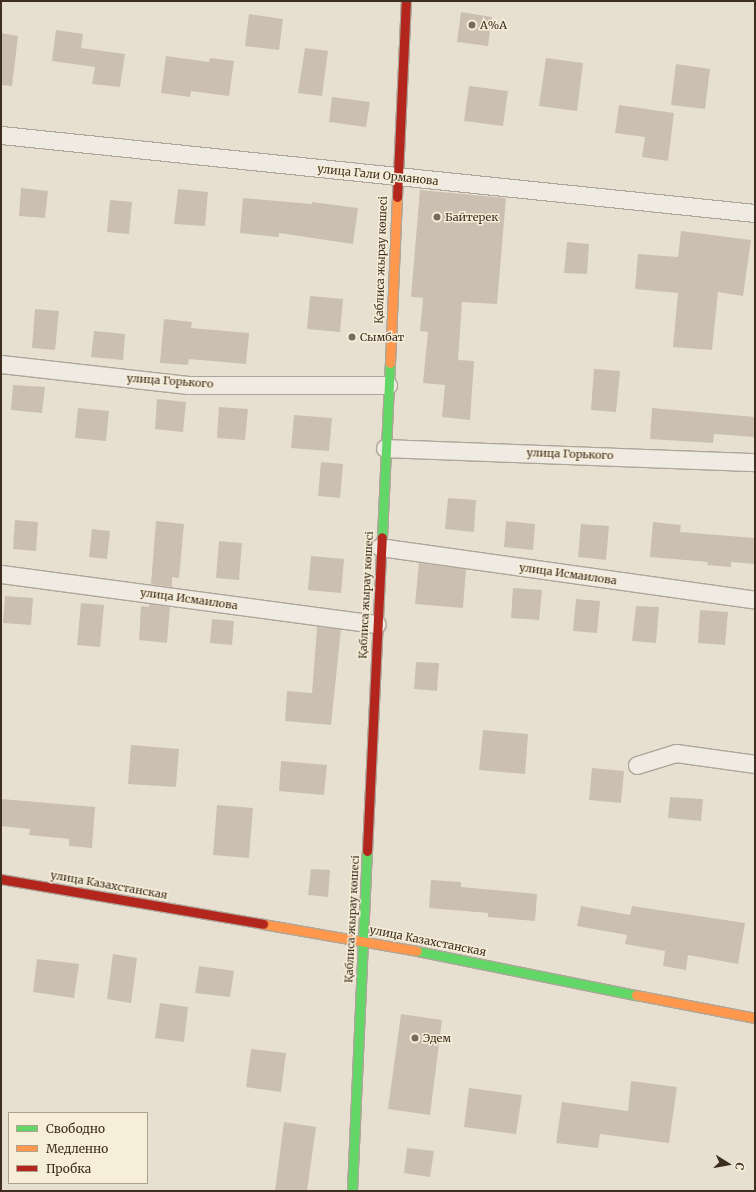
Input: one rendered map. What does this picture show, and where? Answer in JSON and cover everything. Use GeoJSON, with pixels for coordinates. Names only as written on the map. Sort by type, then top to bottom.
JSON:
{"type":"FeatureCollection","features":[{"type":"Feature","properties":{"kind":"street","name":"Қаблиса жырау көшесі"},"geometry":{"type":"LineString","coordinates":[[352,1191],[380,547],[406,1]]}},
{"type":"Feature","properties":{"kind":"street","name":"улица Гали Орманова"},"geometry":{"type":"LineString","coordinates":[[1,135],[397,178],[755,213]]}},
{"type":"Feature","properties":{"kind":"street","name":"улица Горького"},"geometry":{"type":"LineString","coordinates":[[1,364],[188,385],[388,385]]}},
{"type":"Feature","properties":{"kind":"street","name":"улица Горького"},"geometry":{"type":"LineString","coordinates":[[385,448],[755,462]]}},
{"type":"Feature","properties":{"kind":"street","name":"улица Исмаилова"},"geometry":{"type":"LineString","coordinates":[[380,547],[755,600]]}},
{"type":"Feature","properties":{"kind":"street","name":"улица Исмаилова"},"geometry":{"type":"LineString","coordinates":[[1,574],[377,624]]}},
{"type":"Feature","properties":{"kind":"street"},"geometry":{"type":"LineString","coordinates":[[637,765],[676,753],[755,764]]}},
{"type":"Feature","properties":{"kind":"street","name":"улица Казахстанская"},"geometry":{"type":"LineString","coordinates":[[1,879],[364,941],[755,1018]]}},
{"type":"Feature","properties":{"kind":"building"},"geometry":{"type":"Polygon","coordinates":[[[461,12],[492,17],[488,46],[457,42],[461,12]]]}},
{"type":"Feature","properties":{"kind":"building"},"geometry":{"type":"Polygon","coordinates":[[[249,14],[283,19],[279,50],[245,46],[249,14]]]}},
{"type":"Feature","properties":{"kind":"building"},"geometry":{"type":"Polygon","coordinates":[[[56,30],[83,34],[81,48],[125,54],[120,87],[92,84],[95,67],[52,61],[56,30]]]}},
{"type":"Feature","properties":{"kind":"building"},"geometry":{"type":"Polygon","coordinates":[[[1,33],[18,36],[12,86],[1,85],[1,33]]]}},
{"type":"Feature","properties":{"kind":"building"},"geometry":{"type":"Polygon","coordinates":[[[305,48],[328,51],[322,96],[298,93],[305,48]]]}},
{"type":"Feature","properties":{"kind":"building"},"geometry":{"type":"Polygon","coordinates":[[[166,56],[209,62],[210,58],[234,61],[229,96],[191,91],[190,97],[161,93],[166,56]]]}},
{"type":"Feature","properties":{"kind":"building"},"geometry":{"type":"Polygon","coordinates":[[[546,58],[583,63],[577,111],[539,106],[546,58]]]}},
{"type":"Feature","properties":{"kind":"building"},"geometry":{"type":"Polygon","coordinates":[[[676,64],[710,69],[705,109],[671,105],[676,64]]]}},
{"type":"Feature","properties":{"kind":"building"},"geometry":{"type":"Polygon","coordinates":[[[469,86],[508,91],[503,126],[464,121],[469,86]]]}},
{"type":"Feature","properties":{"kind":"building"},"geometry":{"type":"Polygon","coordinates":[[[332,97],[370,102],[366,127],[329,122],[332,97]]]}},
{"type":"Feature","properties":{"kind":"building"},"geometry":{"type":"Polygon","coordinates":[[[619,105],[674,113],[668,161],[642,157],[645,137],[615,133],[619,105]]]}},
{"type":"Feature","properties":{"kind":"building"},"geometry":{"type":"Polygon","coordinates":[[[21,188],[48,191],[45,218],[19,216],[21,188]]]}},
{"type":"Feature","properties":{"kind":"building"},"geometry":{"type":"Polygon","coordinates":[[[178,189],[208,192],[205,226],[174,224],[178,189]]]}},
{"type":"Feature","properties":{"kind":"building"},"geometry":{"type":"Polygon","coordinates":[[[420,190],[506,198],[497,304],[462,302],[458,360],[474,361],[470,420],[442,417],[445,385],[423,383],[428,332],[420,331],[423,298],[411,297],[420,190]]]}},
{"type":"Feature","properties":{"kind":"building"},"geometry":{"type":"Polygon","coordinates":[[[243,198],[312,204],[312,202],[358,208],[353,244],[279,233],[279,237],[240,233],[243,198]]]}},
{"type":"Feature","properties":{"kind":"building"},"geometry":{"type":"Polygon","coordinates":[[[110,200],[132,202],[129,234],[107,232],[110,200]]]}},
{"type":"Feature","properties":{"kind":"building"},"geometry":{"type":"Polygon","coordinates":[[[681,231],[751,240],[743,296],[718,292],[712,350],[673,347],[678,293],[635,289],[638,254],[678,257],[681,231]]]}},
{"type":"Feature","properties":{"kind":"building"},"geometry":{"type":"Polygon","coordinates":[[[567,242],[589,244],[587,274],[564,273],[567,242]]]}},
{"type":"Feature","properties":{"kind":"building"},"geometry":{"type":"Polygon","coordinates":[[[310,296],[343,299],[340,332],[307,329],[310,296]]]}},
{"type":"Feature","properties":{"kind":"building"},"geometry":{"type":"Polygon","coordinates":[[[35,309],[59,311],[55,350],[32,348],[35,309]]]}},
{"type":"Feature","properties":{"kind":"building"},"geometry":{"type":"Polygon","coordinates":[[[164,319],[192,322],[191,328],[249,333],[246,364],[189,359],[188,365],[160,363],[164,319]]]}},
{"type":"Feature","properties":{"kind":"building"},"geometry":{"type":"Polygon","coordinates":[[[94,331],[125,334],[123,360],[91,357],[94,331]]]}},
{"type":"Feature","properties":{"kind":"building"},"geometry":{"type":"Polygon","coordinates":[[[594,369],[620,371],[616,412],[591,410],[594,369]]]}},
{"type":"Feature","properties":{"kind":"building"},"geometry":{"type":"Polygon","coordinates":[[[13,385],[45,387],[42,413],[11,410],[13,385]]]}},
{"type":"Feature","properties":{"kind":"building"},"geometry":{"type":"Polygon","coordinates":[[[157,399],[186,402],[183,432],[155,429],[157,399]]]}},
{"type":"Feature","properties":{"kind":"building"},"geometry":{"type":"Polygon","coordinates":[[[219,407],[248,409],[245,440],[217,438],[219,407]]]}},
{"type":"Feature","properties":{"kind":"building"},"geometry":{"type":"Polygon","coordinates":[[[78,408],[109,411],[106,441],[75,438],[78,408]]]}},
{"type":"Feature","properties":{"kind":"building"},"geometry":{"type":"Polygon","coordinates":[[[652,408],[755,417],[755,437],[714,434],[713,443],[650,439],[652,408]]]}},
{"type":"Feature","properties":{"kind":"building"},"geometry":{"type":"Polygon","coordinates":[[[294,415],[332,418],[329,451],[291,448],[294,415]]]}},
{"type":"Feature","properties":{"kind":"building"},"geometry":{"type":"Polygon","coordinates":[[[321,462],[343,464],[340,498],[318,496],[321,462]]]}},
{"type":"Feature","properties":{"kind":"building"},"geometry":{"type":"Polygon","coordinates":[[[448,498],[476,500],[474,532],[445,529],[448,498]]]}},
{"type":"Feature","properties":{"kind":"building"},"geometry":{"type":"Polygon","coordinates":[[[15,520],[38,522],[36,551],[13,549],[15,520]]]}},
{"type":"Feature","properties":{"kind":"building"},"geometry":{"type":"Polygon","coordinates":[[[156,521],[184,524],[179,578],[172,577],[172,587],[151,584],[156,521]]]}},
{"type":"Feature","properties":{"kind":"building"},"geometry":{"type":"Polygon","coordinates":[[[506,521],[535,524],[533,550],[504,547],[506,521]]]}},
{"type":"Feature","properties":{"kind":"building"},"geometry":{"type":"Polygon","coordinates":[[[653,522],[681,525],[680,532],[755,538],[755,564],[731,562],[731,567],[707,565],[708,562],[650,557],[653,522]]]}},
{"type":"Feature","properties":{"kind":"building"},"geometry":{"type":"Polygon","coordinates":[[[581,524],[609,526],[606,560],[578,557],[581,524]]]}},
{"type":"Feature","properties":{"kind":"building"},"geometry":{"type":"Polygon","coordinates":[[[92,529],[110,531],[107,559],[89,557],[92,529]]]}},
{"type":"Feature","properties":{"kind":"building"},"geometry":{"type":"Polygon","coordinates":[[[219,541],[242,543],[239,580],[216,578],[219,541]]]}},
{"type":"Feature","properties":{"kind":"building"},"geometry":{"type":"Polygon","coordinates":[[[311,556],[344,559],[341,593],[308,590],[311,556]]]}},
{"type":"Feature","properties":{"kind":"building"},"geometry":{"type":"Polygon","coordinates":[[[419,563],[466,569],[463,608],[415,604],[419,563]]]}},
{"type":"Feature","properties":{"kind":"building"},"geometry":{"type":"Polygon","coordinates":[[[513,588],[542,590],[539,620],[511,618],[513,588]]]}},
{"type":"Feature","properties":{"kind":"building"},"geometry":{"type":"Polygon","coordinates":[[[5,596],[33,598],[31,625],[3,623],[5,596]]]}},
{"type":"Feature","properties":{"kind":"building"},"geometry":{"type":"Polygon","coordinates":[[[576,599],[600,601],[597,633],[573,631],[576,599]]]}},
{"type":"Feature","properties":{"kind":"building"},"geometry":{"type":"Polygon","coordinates":[[[81,603],[104,605],[100,647],[77,645],[81,603]]]}},
{"type":"Feature","properties":{"kind":"building"},"geometry":{"type":"Polygon","coordinates":[[[149,604],[170,607],[167,643],[139,640],[141,606],[149,607],[149,604]]]}},
{"type":"Feature","properties":{"kind":"building"},"geometry":{"type":"Polygon","coordinates":[[[636,606],[659,607],[656,643],[632,641],[636,606]]]}},
{"type":"Feature","properties":{"kind":"building"},"geometry":{"type":"Polygon","coordinates":[[[700,610],[728,612],[725,645],[698,643],[700,610]]]}},
{"type":"Feature","properties":{"kind":"building"},"geometry":{"type":"Polygon","coordinates":[[[212,619],[234,621],[232,645],[210,643],[212,619]]]}},
{"type":"Feature","properties":{"kind":"building"},"geometry":{"type":"Polygon","coordinates":[[[317,627],[341,629],[331,725],[285,721],[287,691],[312,693],[317,627]]]}},
{"type":"Feature","properties":{"kind":"building"},"geometry":{"type":"Polygon","coordinates":[[[416,662],[439,663],[437,691],[414,689],[416,662]]]}},
{"type":"Feature","properties":{"kind":"building"},"geometry":{"type":"Polygon","coordinates":[[[483,730],[528,734],[525,774],[479,770],[483,730]]]}},
{"type":"Feature","properties":{"kind":"building"},"geometry":{"type":"Polygon","coordinates":[[[131,745],[179,749],[176,787],[128,784],[131,745]]]}},
{"type":"Feature","properties":{"kind":"building"},"geometry":{"type":"Polygon","coordinates":[[[281,761],[327,765],[324,795],[279,791],[281,761]]]}},
{"type":"Feature","properties":{"kind":"building"},"geometry":{"type":"Polygon","coordinates":[[[592,768],[624,771],[621,803],[589,800],[592,768]]]}},
{"type":"Feature","properties":{"kind":"building"},"geometry":{"type":"Polygon","coordinates":[[[670,797],[703,799],[701,821],[668,818],[670,797]]]}},
{"type":"Feature","properties":{"kind":"building"},"geometry":{"type":"Polygon","coordinates":[[[1,799],[95,807],[92,848],[69,846],[69,839],[29,835],[30,829],[1,826],[1,799]]]}},
{"type":"Feature","properties":{"kind":"building"},"geometry":{"type":"Polygon","coordinates":[[[217,805],[253,808],[249,858],[213,855],[217,805]]]}},
{"type":"Feature","properties":{"kind":"building"},"geometry":{"type":"Polygon","coordinates":[[[311,869],[330,870],[328,897],[308,895],[311,869]]]}},
{"type":"Feature","properties":{"kind":"building"},"geometry":{"type":"Polygon","coordinates":[[[431,880],[461,882],[461,887],[537,894],[535,921],[488,917],[488,913],[429,908],[431,880]]]}},
{"type":"Feature","properties":{"kind":"building"},"geometry":{"type":"Polygon","coordinates":[[[581,906],[630,915],[632,906],[745,923],[738,964],[688,955],[686,970],[663,966],[665,951],[625,944],[627,935],[577,926],[581,906]]]}},
{"type":"Feature","properties":{"kind":"building"},"geometry":{"type":"Polygon","coordinates":[[[113,954],[137,958],[131,1003],[107,999],[113,954]]]}},
{"type":"Feature","properties":{"kind":"building"},"geometry":{"type":"Polygon","coordinates":[[[37,959],[79,964],[74,998],[33,992],[37,959]]]}},
{"type":"Feature","properties":{"kind":"building"},"geometry":{"type":"Polygon","coordinates":[[[199,966],[234,971],[230,997],[195,993],[199,966]]]}},
{"type":"Feature","properties":{"kind":"building"},"geometry":{"type":"Polygon","coordinates":[[[160,1003],[188,1007],[184,1042],[155,1038],[160,1003]]]}},
{"type":"Feature","properties":{"kind":"building"},"geometry":{"type":"Polygon","coordinates":[[[401,1014],[442,1020],[430,1115],[388,1109],[401,1014]]]}},
{"type":"Feature","properties":{"kind":"building"},"geometry":{"type":"Polygon","coordinates":[[[251,1049],[286,1053],[281,1092],[246,1087],[251,1049]]]}},
{"type":"Feature","properties":{"kind":"building"},"geometry":{"type":"Polygon","coordinates":[[[631,1081],[677,1087],[669,1143],[600,1134],[598,1148],[556,1143],[562,1102],[628,1111],[631,1081]]]}},
{"type":"Feature","properties":{"kind":"building"},"geometry":{"type":"Polygon","coordinates":[[[469,1088],[522,1095],[516,1134],[464,1127],[469,1088]]]}},
{"type":"Feature","properties":{"kind":"building"},"geometry":{"type":"Polygon","coordinates":[[[284,1122],[316,1127],[307,1191],[275,1191],[284,1122]]]}},
{"type":"Feature","properties":{"kind":"building"},"geometry":{"type":"Polygon","coordinates":[[[407,1148],[434,1151],[430,1177],[404,1173],[407,1148]]]}},
{"type":"Feature","properties":{"kind":"traffic: fast"},"geometry":{"type":"LineString","coordinates":[[382,537],[390,363]]}},
{"type":"Feature","properties":{"kind":"traffic: fast"},"geometry":{"type":"LineString","coordinates":[[352,1191],[367,851]]}},
{"type":"Feature","properties":{"kind":"traffic: fast"},"geometry":{"type":"LineString","coordinates":[[417,951],[636,995]]}},
{"type":"Feature","properties":{"kind":"traffic: slow"},"geometry":{"type":"LineString","coordinates":[[390,363],[397,197]]}},
{"type":"Feature","properties":{"kind":"traffic: slow"},"geometry":{"type":"LineString","coordinates":[[263,924],[417,951]]}},
{"type":"Feature","properties":{"kind":"traffic: slow"},"geometry":{"type":"LineString","coordinates":[[636,995],[755,1018]]}},
{"type":"Feature","properties":{"kind":"traffic: jam"},"geometry":{"type":"LineString","coordinates":[[397,197],[406,1]]}},
{"type":"Feature","properties":{"kind":"traffic: jam"},"geometry":{"type":"LineString","coordinates":[[367,851],[382,537]]}},
{"type":"Feature","properties":{"kind":"traffic: jam"},"geometry":{"type":"LineString","coordinates":[[1,879],[263,924]]}},
{"type":"Feature","properties":{"kind":"place","name":"A%A"},"geometry":{"type":"Point","coordinates":[472,25]}},
{"type":"Feature","properties":{"kind":"place","name":"Байтерек"},"geometry":{"type":"Point","coordinates":[437,217]}},
{"type":"Feature","properties":{"kind":"place","name":"Сымбат"},"geometry":{"type":"Point","coordinates":[352,337]}},
{"type":"Feature","properties":{"kind":"place","name":"Эдем"},"geometry":{"type":"Point","coordinates":[415,1038]}}]}
